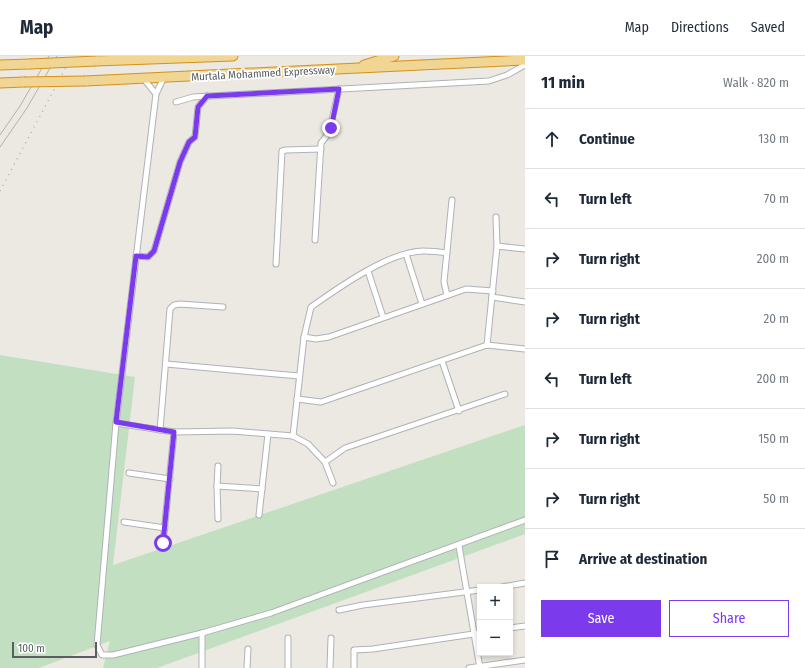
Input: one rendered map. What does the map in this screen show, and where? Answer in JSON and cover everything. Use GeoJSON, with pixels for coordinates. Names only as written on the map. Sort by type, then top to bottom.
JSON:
{"type":"FeatureCollection","features":[{"type":"Feature","properties":{"kind":"highway","name":"Murtala Mohammed Expressway"},"geometry":{"type":"LineString","coordinates":[[0,65],[233,56]]}},
{"type":"Feature","properties":{"kind":"highway"},"geometry":{"type":"LineString","coordinates":[[351,69],[394,56]]}},
{"type":"Feature","properties":{"kind":"highway","name":"Murtala Mohammed Expressway"},"geometry":{"type":"LineString","coordinates":[[0,83],[85,81],[525,60]]}},
{"type":"Feature","properties":{"kind":"street"},"geometry":{"type":"LineString","coordinates":[[176,102],[185,98],[207,96],[489,81],[507,75],[525,65]]}},
{"type":"Feature","properties":{"kind":"street"},"geometry":{"type":"LineString","coordinates":[[164,77],[156,94],[116,422],[98,650],[102,655],[106,657],[202,633],[271,613],[459,546],[525,520]]}},
{"type":"Feature","properties":{"kind":"street"},"geometry":{"type":"LineString","coordinates":[[143,78],[156,94]]}},
{"type":"Feature","properties":{"kind":"street"},"geometry":{"type":"LineString","coordinates":[[315,240],[321,143],[330,133],[339,89]]}},
{"type":"Feature","properties":{"kind":"street"},"geometry":{"type":"LineString","coordinates":[[136,256],[148,257],[154,251],[180,162],[189,142],[195,137],[198,107],[207,96]]}},
{"type":"Feature","properties":{"kind":"street"},"geometry":{"type":"LineString","coordinates":[[276,264],[282,151],[321,149]]}},
{"type":"Feature","properties":{"kind":"street"},"geometry":{"type":"LineString","coordinates":[[447,295],[444,282],[452,200]]}},
{"type":"Feature","properties":{"kind":"street"},"geometry":{"type":"LineString","coordinates":[[487,345],[497,246],[496,217]]}},
{"type":"Feature","properties":{"kind":"street"},"geometry":{"type":"LineString","coordinates":[[497,246],[525,249]]}},
{"type":"Feature","properties":{"kind":"street"},"geometry":{"type":"LineString","coordinates":[[293,436],[304,337],[311,307],[368,271],[406,254],[424,251],[446,253]]}},
{"type":"Feature","properties":{"kind":"street"},"geometry":{"type":"LineString","coordinates":[[406,254],[422,304]]}},
{"type":"Feature","properties":{"kind":"street"},"geometry":{"type":"LineString","coordinates":[[368,271],[382,317]]}},
{"type":"Feature","properties":{"kind":"street"},"geometry":{"type":"LineString","coordinates":[[304,337],[316,339],[328,337],[382,317],[472,288],[493,291]]}},
{"type":"Feature","properties":{"kind":"street"},"geometry":{"type":"LineString","coordinates":[[492,297],[525,302]]}},
{"type":"Feature","properties":{"kind":"street"},"geometry":{"type":"LineString","coordinates":[[160,430],[170,309],[174,305],[223,307]]}},
{"type":"Feature","properties":{"kind":"street"},"geometry":{"type":"LineString","coordinates":[[297,399],[321,402],[487,345],[525,349]]}},
{"type":"Feature","properties":{"kind":"street"},"geometry":{"type":"LineString","coordinates":[[442,361],[459,410]]}},
{"type":"Feature","properties":{"kind":"street"},"geometry":{"type":"LineString","coordinates":[[166,364],[299,376]]}},
{"type":"Feature","properties":{"kind":"street"},"geometry":{"type":"LineString","coordinates":[[325,462],[344,448],[505,394]]}},
{"type":"Feature","properties":{"kind":"street"},"geometry":{"type":"LineString","coordinates":[[116,422],[174,432],[233,431],[293,436],[308,444],[325,462],[333,483]]}},
{"type":"Feature","properties":{"kind":"street"},"geometry":{"type":"LineString","coordinates":[[163,543],[174,432]]}},
{"type":"Feature","properties":{"kind":"street"},"geometry":{"type":"LineString","coordinates":[[259,515],[268,434]]}},
{"type":"Feature","properties":{"kind":"street"},"geometry":{"type":"LineString","coordinates":[[218,466],[218,519]]}},
{"type":"Feature","properties":{"kind":"street"},"geometry":{"type":"LineString","coordinates":[[129,474],[170,479]]}},
{"type":"Feature","properties":{"kind":"street"},"geometry":{"type":"LineString","coordinates":[[217,486],[262,489]]}},
{"type":"Feature","properties":{"kind":"street"},"geometry":{"type":"LineString","coordinates":[[124,522],[165,528]]}},
{"type":"Feature","properties":{"kind":"street"},"geometry":{"type":"LineString","coordinates":[[459,546],[477,629]]}},
{"type":"Feature","properties":{"kind":"street"},"geometry":{"type":"LineString","coordinates":[[513,585],[525,583]]}},
{"type":"Feature","properties":{"kind":"street"},"geometry":{"type":"LineString","coordinates":[[339,610],[363,604],[477,590]]}},
{"type":"Feature","properties":{"kind":"street"},"geometry":{"type":"LineString","coordinates":[[513,628],[525,626]]}},
{"type":"Feature","properties":{"kind":"street"},"geometry":{"type":"LineString","coordinates":[[202,633],[202,668]]}},
{"type":"Feature","properties":{"kind":"street"},"geometry":{"type":"LineString","coordinates":[[354,668],[354,650],[373,649],[477,633]]}},
{"type":"Feature","properties":{"kind":"street"},"geometry":{"type":"LineString","coordinates":[[288,638],[288,668]]}},
{"type":"Feature","properties":{"kind":"street"},"geometry":{"type":"LineString","coordinates":[[330,638],[330,668]]}},
{"type":"Feature","properties":{"kind":"street"},"geometry":{"type":"LineString","coordinates":[[247,668],[248,650]]}},
{"type":"Feature","properties":{"kind":"street"},"geometry":{"type":"LineString","coordinates":[[479,656],[480,667]]}},
{"type":"Feature","properties":{"kind":"street"},"geometry":{"type":"LineString","coordinates":[[469,668],[525,660]]}},
{"type":"Feature","properties":{"kind":"green space"},"geometry":{"type":"Polygon","coordinates":[[[0,355],[135,377],[113,565],[525,425],[525,534],[157,668],[103,668],[110,641],[39,668],[0,668],[0,355]]]}},
{"type":"Feature","properties":{"kind":"tram line"},"geometry":{"type":"LineString","coordinates":[[0,135],[20,106],[49,56]]}},
{"type":"Feature","properties":{"kind":"tram line"},"geometry":{"type":"LineString","coordinates":[[0,147],[27,108],[57,56]]}},
{"type":"Feature","properties":{"kind":"railway"},"geometry":{"type":"LineString","coordinates":[[0,191],[72,56]]}},
{"type":"Feature","properties":{"kind":"route"},"geometry":{"type":"LineString","coordinates":[[163,543],[174,432],[116,422],[136,256],[148,257],[154,251],[180,162],[189,142],[195,137],[198,107],[207,96],[339,89],[331,128]]}}]}
